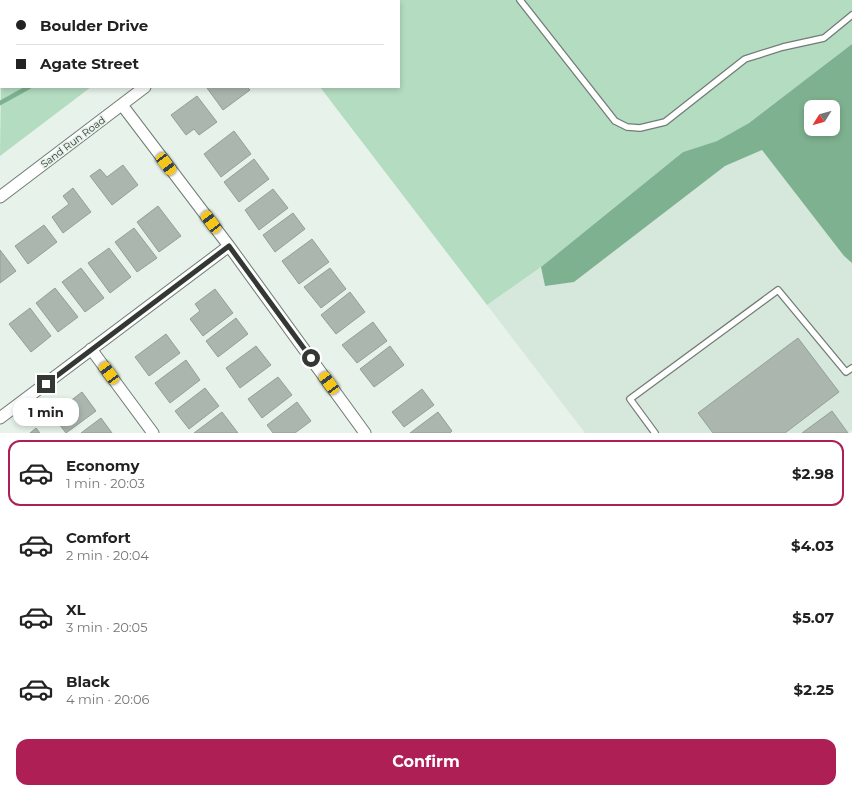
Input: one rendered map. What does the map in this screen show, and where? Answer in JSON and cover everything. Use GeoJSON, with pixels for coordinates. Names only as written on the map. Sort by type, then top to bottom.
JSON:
{"type":"FeatureCollection","features":[{"type":"Feature","properties":{"kind":"street","name":"Sand Run Road"},"geometry":{"type":"LineString","coordinates":[[0,197],[144,88]]}},
{"type":"Feature","properties":{"kind":"street"},"geometry":{"type":"LineString","coordinates":[[122,105],[229,246],[365,433]]}},
{"type":"Feature","properties":{"kind":"street"},"geometry":{"type":"LineString","coordinates":[[0,418],[229,246]]}},
{"type":"Feature","properties":{"kind":"street"},"geometry":{"type":"LineString","coordinates":[[91,349],[152,433]]}},
{"type":"Feature","properties":{"kind":"lane"},"geometry":{"type":"LineString","coordinates":[[520,0],[615,121],[627,127],[640,128],[665,122],[745,59],[783,47],[824,38],[852,15]]}},
{"type":"Feature","properties":{"kind":"lane"},"geometry":{"type":"LineString","coordinates":[[655,433],[630,399],[778,290],[846,372],[852,368]]}},
{"type":"Feature","properties":{"kind":"shaded area"},"geometry":{"type":"Polygon","coordinates":[[[400,0],[852,0],[852,44],[749,123],[717,141],[683,152],[541,267],[487,305],[321,88],[400,88],[400,0]]]}},
{"type":"Feature","properties":{"kind":"shaded area"},"geometry":{"type":"Polygon","coordinates":[[[852,44],[852,263],[844,256],[762,150],[725,166],[574,282],[545,286],[541,267],[683,152],[717,141],[749,123],[852,44]]]}},
{"type":"Feature","properties":{"kind":"shaded area"},"geometry":{"type":"Polygon","coordinates":[[[1,88],[90,88],[0,156],[1,88]]]}},
{"type":"Feature","properties":{"kind":"shaded area"},"geometry":{"type":"Polygon","coordinates":[[[762,150],[844,256],[852,263],[852,430],[848,433],[585,433],[487,305],[541,267],[545,285],[574,282],[725,166],[762,150]]]}},
{"type":"Feature","properties":{"kind":"building"},"geometry":{"type":"Polygon","coordinates":[[[207,88],[248,88],[250,90],[223,110],[207,88]]]}},
{"type":"Feature","properties":{"kind":"building"},"geometry":{"type":"Polygon","coordinates":[[[197,96],[217,122],[199,135],[194,129],[186,135],[171,115],[197,96]]]}},
{"type":"Feature","properties":{"kind":"building"},"geometry":{"type":"Polygon","coordinates":[[[234,131],[251,154],[221,177],[204,154],[234,131]]]}},
{"type":"Feature","properties":{"kind":"building"},"geometry":{"type":"Polygon","coordinates":[[[254,159],[269,179],[239,202],[224,182],[254,159]]]}},
{"type":"Feature","properties":{"kind":"building"},"geometry":{"type":"Polygon","coordinates":[[[123,165],[138,185],[112,205],[90,176],[100,169],[107,177],[123,165]]]}},
{"type":"Feature","properties":{"kind":"building"},"geometry":{"type":"Polygon","coordinates":[[[73,188],[91,212],[63,233],[52,217],[69,204],[63,196],[73,188]]]}},
{"type":"Feature","properties":{"kind":"building"},"geometry":{"type":"Polygon","coordinates":[[[273,189],[288,208],[259,230],[245,210],[273,189]]]}},
{"type":"Feature","properties":{"kind":"building"},"geometry":{"type":"Polygon","coordinates":[[[158,206],[181,236],[159,252],[137,222],[158,206]]]}},
{"type":"Feature","properties":{"kind":"building"},"geometry":{"type":"Polygon","coordinates":[[[293,213],[305,229],[275,252],[263,235],[293,213]]]}},
{"type":"Feature","properties":{"kind":"building"},"geometry":{"type":"Polygon","coordinates":[[[44,225],[57,242],[28,264],[15,246],[44,225]]]}},
{"type":"Feature","properties":{"kind":"building"},"geometry":{"type":"Polygon","coordinates":[[[134,228],[157,258],[137,272],[115,242],[134,228]]]}},
{"type":"Feature","properties":{"kind":"building"},"geometry":{"type":"Polygon","coordinates":[[[312,239],[329,262],[299,284],[282,261],[312,239]]]}},
{"type":"Feature","properties":{"kind":"building"},"geometry":{"type":"Polygon","coordinates":[[[109,248],[131,277],[110,293],[88,263],[109,248]]]}},
{"type":"Feature","properties":{"kind":"building"},"geometry":{"type":"Polygon","coordinates":[[[0,250],[16,271],[0,283],[0,250]]]}},
{"type":"Feature","properties":{"kind":"building"},"geometry":{"type":"Polygon","coordinates":[[[81,268],[104,298],[85,312],[62,282],[81,268]]]}},
{"type":"Feature","properties":{"kind":"building"},"geometry":{"type":"Polygon","coordinates":[[[330,268],[346,289],[321,308],[304,287],[330,268]]]}},
{"type":"Feature","properties":{"kind":"building"},"geometry":{"type":"Polygon","coordinates":[[[55,288],[78,317],[58,332],[36,303],[55,288]]]}},
{"type":"Feature","properties":{"kind":"building"},"geometry":{"type":"Polygon","coordinates":[[[215,289],[233,313],[203,336],[190,319],[200,311],[195,304],[215,289]]]}},
{"type":"Feature","properties":{"kind":"building"},"geometry":{"type":"Polygon","coordinates":[[[350,292],[365,312],[336,334],[321,315],[350,292]]]}},
{"type":"Feature","properties":{"kind":"building"},"geometry":{"type":"Polygon","coordinates":[[[30,308],[51,336],[31,352],[9,324],[30,308]]]}},
{"type":"Feature","properties":{"kind":"building"},"geometry":{"type":"Polygon","coordinates":[[[236,318],[248,334],[218,357],[206,341],[236,318]]]}},
{"type":"Feature","properties":{"kind":"building"},"geometry":{"type":"Polygon","coordinates":[[[373,322],[387,341],[357,363],[342,345],[373,322]]]}},
{"type":"Feature","properties":{"kind":"building"},"geometry":{"type":"Polygon","coordinates":[[[166,334],[180,353],[149,376],[135,357],[166,334]]]}},
{"type":"Feature","properties":{"kind":"building"},"geometry":{"type":"Polygon","coordinates":[[[798,338],[839,392],[785,433],[713,433],[698,413],[798,338]]]}},
{"type":"Feature","properties":{"kind":"building"},"geometry":{"type":"Polygon","coordinates":[[[256,346],[271,365],[240,388],[226,368],[256,346]]]}},
{"type":"Feature","properties":{"kind":"building"},"geometry":{"type":"Polygon","coordinates":[[[390,346],[404,365],[374,387],[360,369],[390,346]]]}},
{"type":"Feature","properties":{"kind":"building"},"geometry":{"type":"Polygon","coordinates":[[[186,360],[200,380],[170,403],[155,383],[186,360]]]}},
{"type":"Feature","properties":{"kind":"building"},"geometry":{"type":"Polygon","coordinates":[[[278,377],[292,395],[262,418],[248,399],[278,377]]]}},
{"type":"Feature","properties":{"kind":"building"},"geometry":{"type":"Polygon","coordinates":[[[205,388],[219,406],[189,429],[175,411],[205,388]]]}},
{"type":"Feature","properties":{"kind":"building"},"geometry":{"type":"Polygon","coordinates":[[[422,389],[434,405],[404,427],[392,412],[422,389]]]}},
{"type":"Feature","properties":{"kind":"building"},"geometry":{"type":"Polygon","coordinates":[[[82,392],[96,411],[66,433],[52,415],[82,392]]]}},
{"type":"Feature","properties":{"kind":"building"},"geometry":{"type":"Polygon","coordinates":[[[297,402],[311,421],[295,433],[273,433],[267,425],[297,402]]]}},
{"type":"Feature","properties":{"kind":"building"},"geometry":{"type":"Polygon","coordinates":[[[832,411],[848,433],[802,433],[832,411]]]}},
{"type":"Feature","properties":{"kind":"building"},"geometry":{"type":"Polygon","coordinates":[[[222,412],[238,433],[194,433],[222,412]]]}},
{"type":"Feature","properties":{"kind":"building"},"geometry":{"type":"Polygon","coordinates":[[[438,412],[452,431],[450,433],[410,433],[438,412]]]}},
{"type":"Feature","properties":{"kind":"building"},"geometry":{"type":"Polygon","coordinates":[[[101,418],[112,433],[81,433],[101,418]]]}},
{"type":"Feature","properties":{"kind":"building"},"geometry":{"type":"Polygon","coordinates":[[[36,428],[40,433],[30,433],[36,428]]]}},
{"type":"Feature","properties":{"kind":"waterway"},"geometry":{"type":"LineString","coordinates":[[0,103],[27,88]]}},
{"type":"Feature","properties":{"kind":"route"},"geometry":{"type":"LineString","coordinates":[[46,384],[229,246],[311,358]]}}]}
